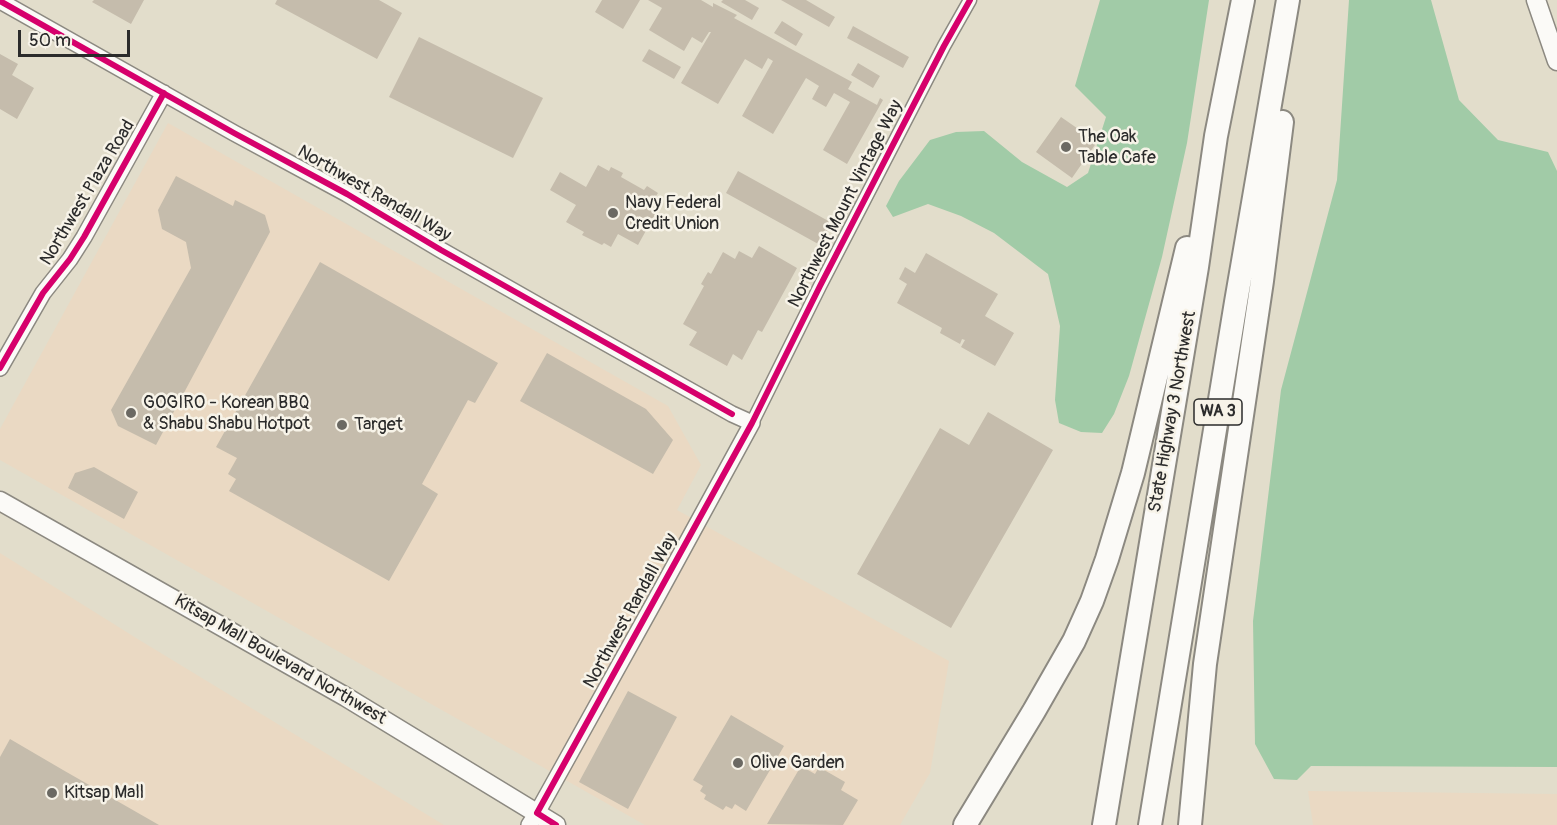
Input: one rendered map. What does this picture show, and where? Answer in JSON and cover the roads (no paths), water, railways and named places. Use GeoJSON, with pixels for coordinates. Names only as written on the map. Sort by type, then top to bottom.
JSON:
{"type":"FeatureCollection","features":[{"type":"Feature","properties":{"kind":"highway","name":"State Highway 3 Northwest"},"geometry":{"type":"LineString","coordinates":[[1104,825],[1197,267],[1216,136],[1243,0]]}},
{"type":"Feature","properties":{"kind":"highway","name":"WA 3"},"geometry":{"type":"LineString","coordinates":[[1150,825],[1288,0]]}},
{"type":"Feature","properties":{"kind":"highway"},"geometry":{"type":"LineString","coordinates":[[1190,825],[1205,664],[1262,281],[1296,0]]}},
{"type":"Feature","properties":{"kind":"highway"},"geometry":{"type":"LineString","coordinates":[[965,825],[1074,641],[1092,601],[1133,473],[1173,303],[1216,136]]}},
{"type":"Feature","properties":{"kind":"highway"},"geometry":{"type":"LineString","coordinates":[[1174,825],[1196,701],[1205,664]]}},
{"type":"Feature","properties":{"kind":"main road"},"geometry":{"type":"LineString","coordinates":[[1536,0],[1557,61]]}},
{"type":"Feature","properties":{"kind":"main road","name":"Kitsap Mall Boulevard Northwest"},"geometry":{"type":"LineString","coordinates":[[0,501],[346,697],[533,819],[556,825]]}},
{"type":"Feature","properties":{"kind":"street","name":"Northwest Mount Vintage Way"},"geometry":{"type":"LineString","coordinates":[[752,423],[938,57],[970,0]]}},
{"type":"Feature","properties":{"kind":"street","name":"Northwest Randall Way"},"geometry":{"type":"LineString","coordinates":[[0,1],[347,194],[441,250],[732,414],[752,423],[533,819]]}},
{"type":"Feature","properties":{"kind":"street","name":"Northwest Plaza Road"},"geometry":{"type":"LineString","coordinates":[[0,368],[43,293],[84,237],[164,93]]}},
{"type":"Feature","properties":{"kind":"place","name":"The Oak Table Cafe"},"geometry":{"type":"Point","coordinates":[1066,147]}},
{"type":"Feature","properties":{"kind":"place","name":"Navy Federal Credit Union"},"geometry":{"type":"Point","coordinates":[613,213]}},
{"type":"Feature","properties":{"kind":"place","name":"GOGIRO - Korean BBQ & Shabu Shabu Hotpot"},"geometry":{"type":"Point","coordinates":[131,413]}},
{"type":"Feature","properties":{"kind":"place","name":"Target"},"geometry":{"type":"Point","coordinates":[342,425]}},
{"type":"Feature","properties":{"kind":"place","name":"Olive Garden"},"geometry":{"type":"Point","coordinates":[738,763]}},
{"type":"Feature","properties":{"kind":"place","name":"Kitsap Mall"},"geometry":{"type":"Point","coordinates":[52,793]}}]}
